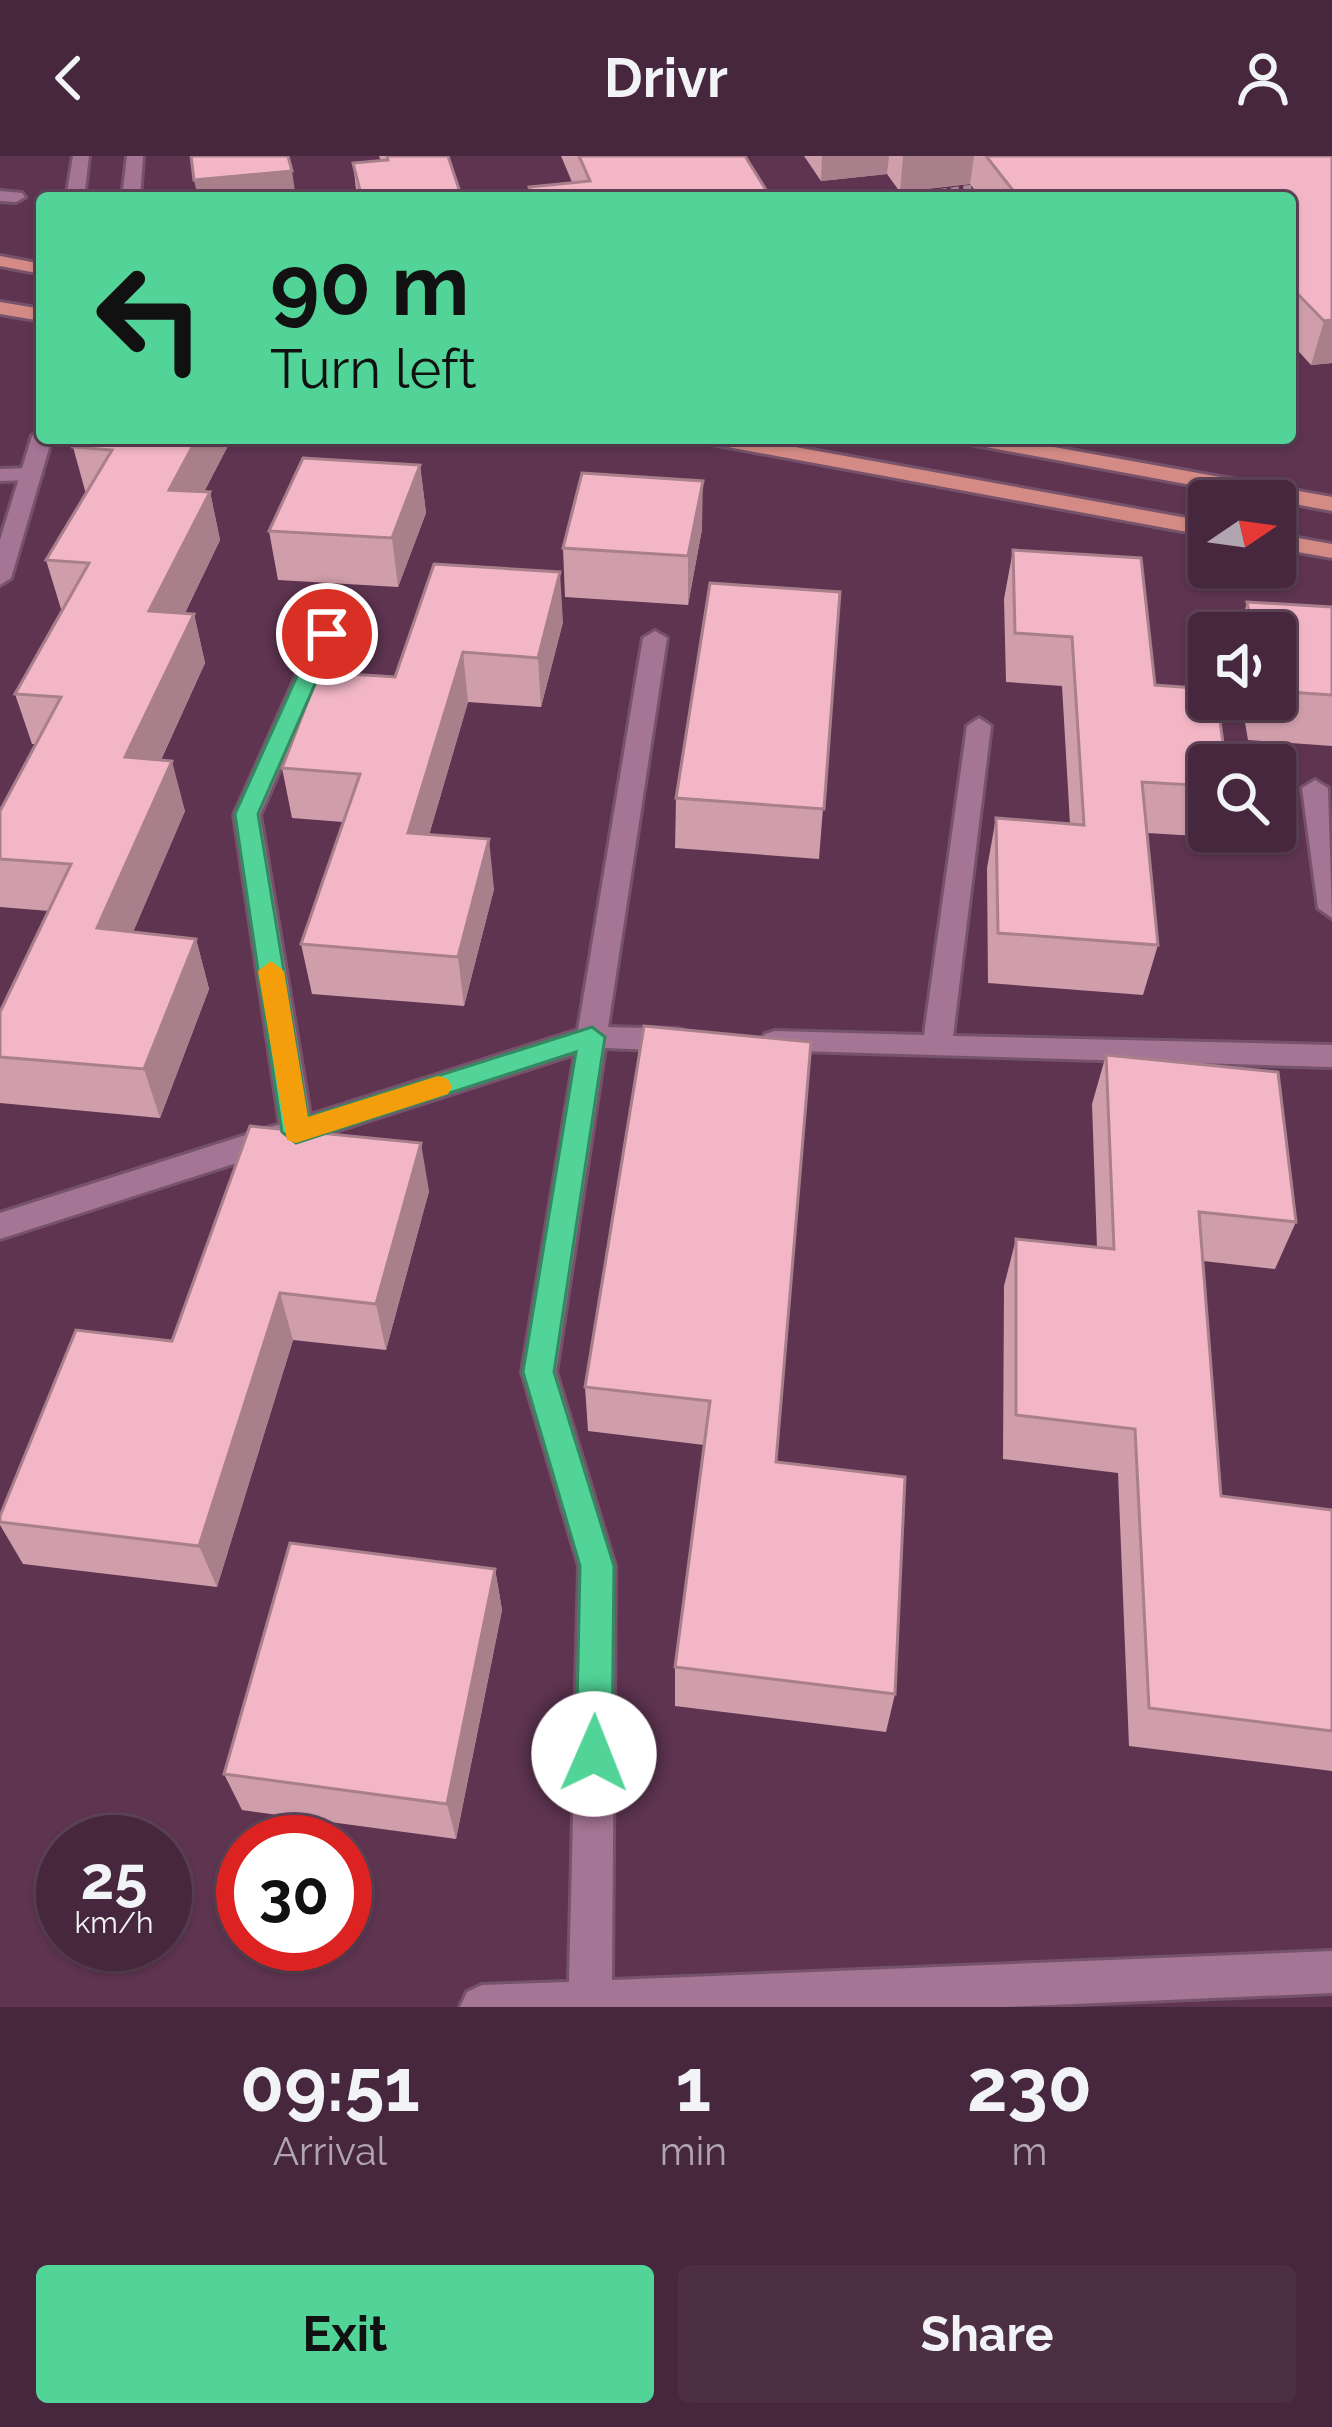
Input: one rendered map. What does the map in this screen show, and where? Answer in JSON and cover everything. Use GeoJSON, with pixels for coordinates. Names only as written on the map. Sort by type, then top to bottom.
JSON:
{"type":"FeatureCollection","features":[{"type":"Feature","properties":{"kind":"main road"},"geometry":{"type":"LineString","coordinates":[[0,261],[36,268]]}},
{"type":"Feature","properties":{"kind":"main road"},"geometry":{"type":"LineString","coordinates":[[0,308],[36,314]]}},
{"type":"Feature","properties":{"kind":"main road"},"geometry":{"type":"LineString","coordinates":[[745,444],[1188,525]]}},
{"type":"Feature","properties":{"kind":"main road"},"geometry":{"type":"LineString","coordinates":[[1003,444],[1332,504]]}},
{"type":"Feature","properties":{"kind":"main road"},"geometry":{"type":"LineString","coordinates":[[1296,545],[1332,551]]}},
{"type":"Feature","properties":{"kind":"street"},"geometry":{"type":"LineString","coordinates":[[76,192],[81,156]]}},
{"type":"Feature","properties":{"kind":"street"},"geometry":{"type":"LineString","coordinates":[[132,192],[135,156]]}},
{"type":"Feature","properties":{"kind":"street"},"geometry":{"type":"LineString","coordinates":[[0,578],[40,444]]}},
{"type":"Feature","properties":{"kind":"street"},"geometry":{"type":"LineString","coordinates":[[0,475],[31,474]]}},
{"type":"Feature","properties":{"kind":"street"},"geometry":{"type":"LineString","coordinates":[[296,1132],[247,814],[327,634]]}},
{"type":"Feature","properties":{"kind":"street"},"geometry":{"type":"LineString","coordinates":[[590,2002],[597,1566],[539,1372],[655,638]]}},
{"type":"Feature","properties":{"kind":"street"},"geometry":{"type":"LineString","coordinates":[[937,1046],[979,726]]}},
{"type":"Feature","properties":{"kind":"street"},"geometry":{"type":"LineString","coordinates":[[1315,788],[1332,908]]}},
{"type":"Feature","properties":{"kind":"street"},"geometry":{"type":"LineString","coordinates":[[0,1226],[592,1037],[707,1040]]}},
{"type":"Feature","properties":{"kind":"street"},"geometry":{"type":"LineString","coordinates":[[753,1042],[1332,1056]]}},
{"type":"Feature","properties":{"kind":"street"},"geometry":{"type":"LineString","coordinates":[[482,2007],[1332,1972]]}},
{"type":"Feature","properties":{"kind":"path"},"geometry":{"type":"LineString","coordinates":[[935,192],[988,185]]}},
{"type":"Feature","properties":{"kind":"building"},"geometry":{"type":"Polygon","coordinates":[[[191,156],[288,156],[292,171],[194,180],[191,156]]]}},
{"type":"Feature","properties":{"kind":"building"},"geometry":{"type":"Polygon","coordinates":[[[387,156],[448,156],[460,192],[360,192],[353,163],[388,160],[387,156]]]}},
{"type":"Feature","properties":{"kind":"building"},"geometry":{"type":"Polygon","coordinates":[[[579,156],[745,156],[767,192],[531,192],[529,187],[590,181],[579,156]]]}},
{"type":"Feature","properties":{"kind":"building"},"geometry":{"type":"Polygon","coordinates":[[[986,156],[1332,156],[1332,320],[1324,321],[1296,292],[1296,192],[1014,192],[986,156]]]}},
{"type":"Feature","properties":{"kind":"building"},"geometry":{"type":"Polygon","coordinates":[[[194,444],[169,490],[210,492],[149,611],[194,614],[125,757],[172,761],[97,928],[196,939],[144,1069],[0,1057],[0,1012],[71,864],[0,859],[0,811],[61,697],[15,694],[89,563],[46,560],[112,450],[73,447],[194,444]]]}},
{"type":"Feature","properties":{"kind":"building"},"geometry":{"type":"Polygon","coordinates":[[[303,458],[420,465],[392,538],[269,531],[303,458]]]}},
{"type":"Feature","properties":{"kind":"building"},"geometry":{"type":"Polygon","coordinates":[[[582,473],[703,481],[688,556],[563,548],[582,473]]]}},
{"type":"Feature","properties":{"kind":"building"},"geometry":{"type":"Polygon","coordinates":[[[1013,550],[1141,558],[1155,685],[1188,687],[1188,720],[1220,720],[1223,744],[1188,744],[1188,785],[1142,782],[1158,945],[998,933],[996,818],[1084,825],[1072,637],[1015,633],[1013,550]]]}},
{"type":"Feature","properties":{"kind":"building"},"geometry":{"type":"Polygon","coordinates":[[[434,564],[560,572],[538,658],[463,652],[408,833],[489,839],[458,957],[301,944],[360,774],[282,768],[319,672],[395,677],[434,564]]]}},
{"type":"Feature","properties":{"kind":"building"},"geometry":{"type":"Polygon","coordinates":[[[710,583],[840,592],[824,809],[676,798],[710,583]]]}},
{"type":"Feature","properties":{"kind":"building"},"geometry":{"type":"Polygon","coordinates":[[[1247,602],[1332,607],[1332,695],[1296,692],[1296,612],[1249,612],[1247,602]]]}},
{"type":"Feature","properties":{"kind":"building"},"geometry":{"type":"Polygon","coordinates":[[[644,1026],[811,1042],[776,1462],[905,1477],[895,1694],[675,1667],[710,1401],[585,1387],[644,1026]]]}},
{"type":"Feature","properties":{"kind":"building"},"geometry":{"type":"Polygon","coordinates":[[[1106,1055],[1278,1072],[1296,1222],[1199,1212],[1221,1496],[1332,1510],[1332,1731],[1149,1708],[1135,1429],[1016,1415],[1016,1239],[1114,1249],[1106,1055]]]}},
{"type":"Feature","properties":{"kind":"building"},"geometry":{"type":"Polygon","coordinates":[[[250,1126],[421,1143],[376,1304],[280,1293],[199,1546],[0,1522],[76,1330],[172,1341],[250,1126]]]}},
{"type":"Feature","properties":{"kind":"building"},"geometry":{"type":"Polygon","coordinates":[[[290,1543],[495,1569],[447,1804],[224,1774],[290,1543]]]}},
{"type":"Feature","properties":{"kind":"slow traffic"},"geometry":{"type":"LineString","coordinates":[[271,971],[296,1132],[438,1087]]}},
{"type":"Feature","properties":{"kind":"route"},"geometry":{"type":"LineString","coordinates":[[327,634],[247,814],[296,1132],[592,1037],[539,1372],[597,1566],[594,1754]]}}]}
